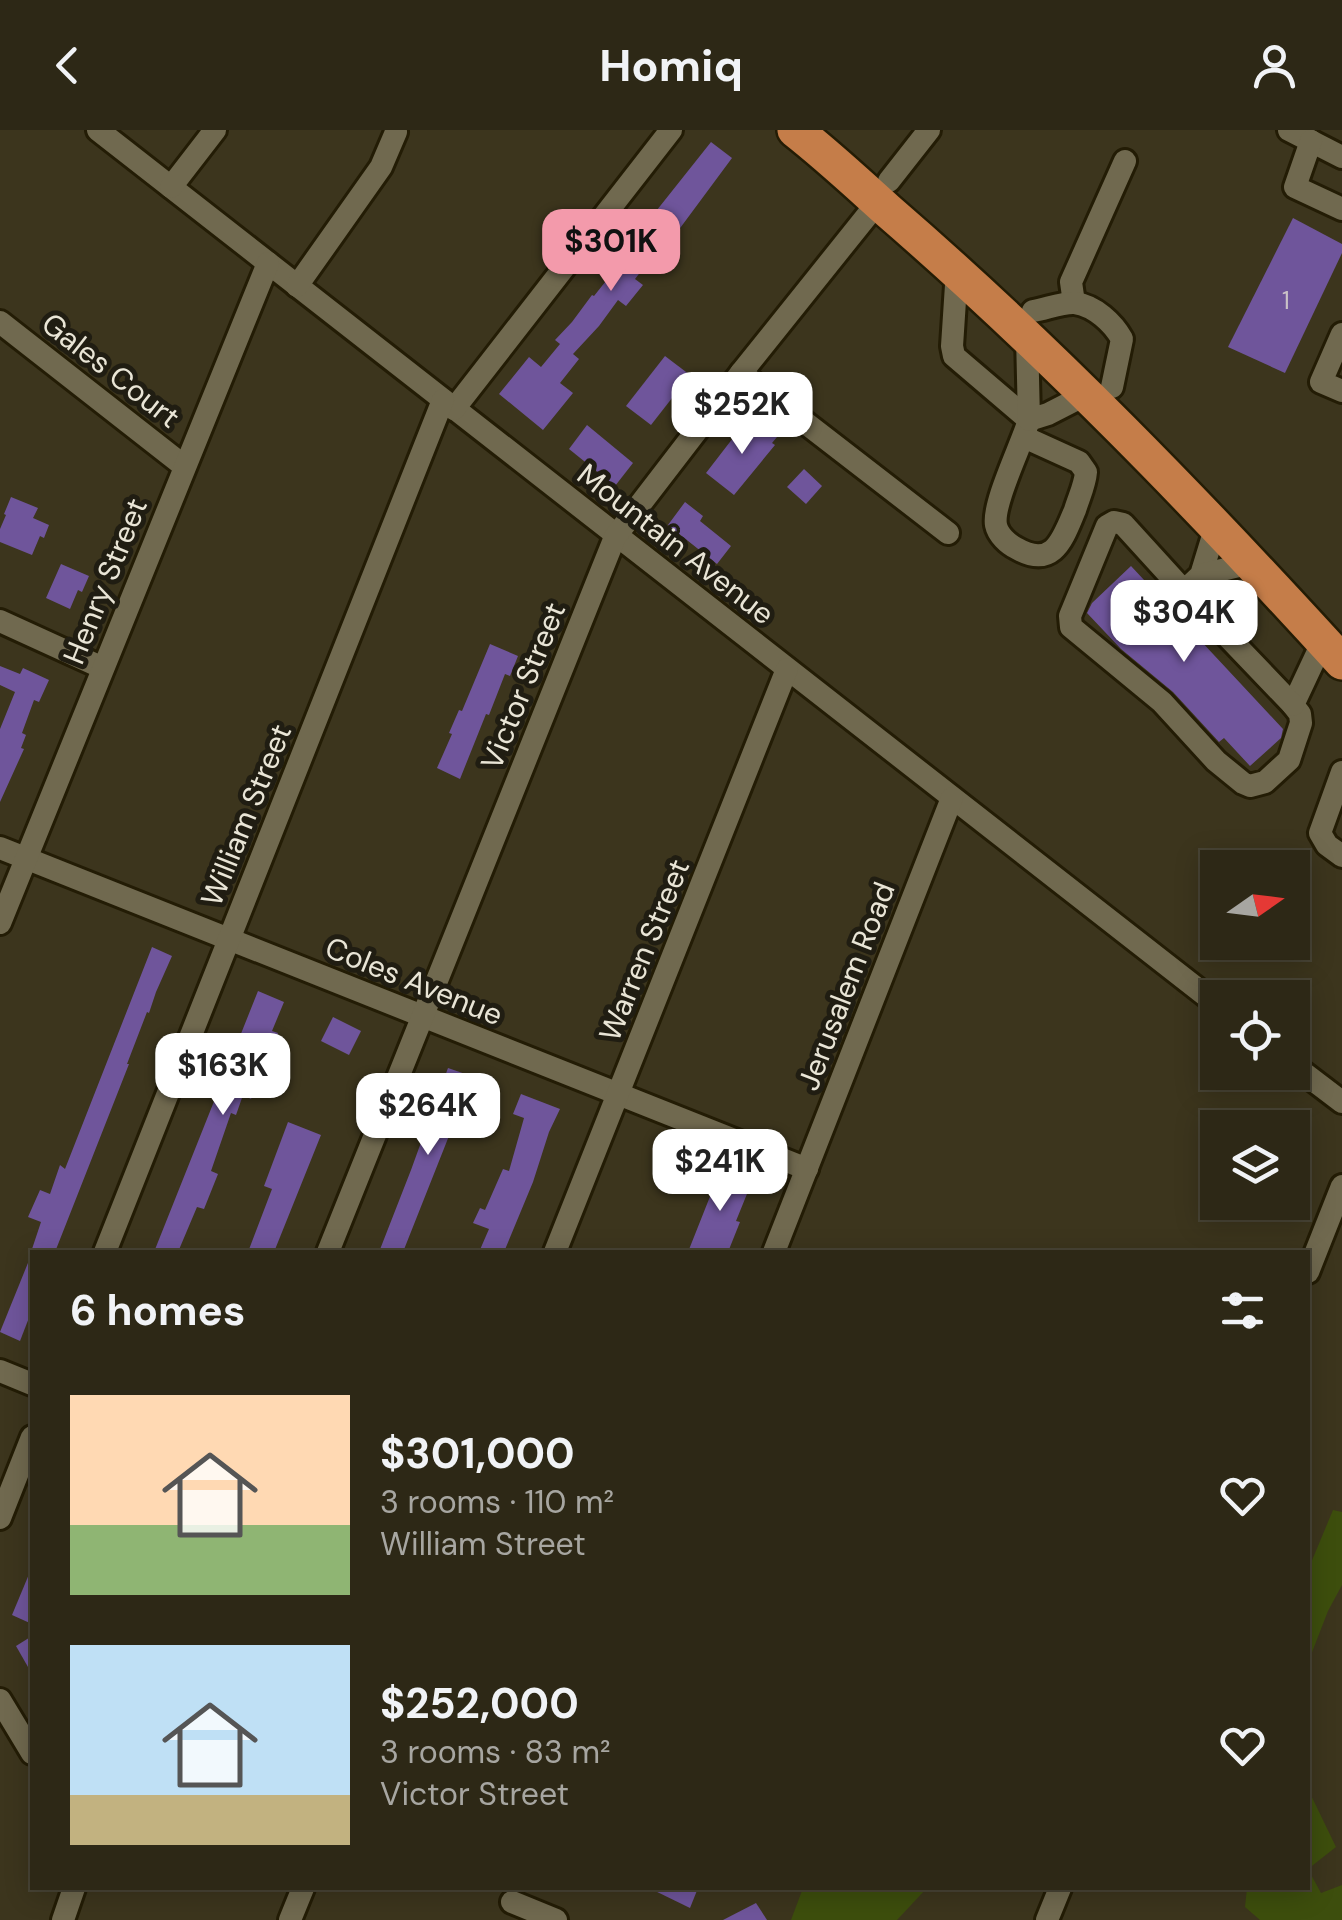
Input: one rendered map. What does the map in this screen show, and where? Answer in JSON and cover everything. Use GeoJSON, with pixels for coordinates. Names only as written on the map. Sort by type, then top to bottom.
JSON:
{"type":"FeatureCollection","features":[{"type":"Feature","properties":{"kind":"highway"},"geometry":{"type":"LineString","coordinates":[[795,130],[884,191],[1099,391],[1189,466],[1336,644]]}},
{"type":"Feature","properties":{"kind":"highway"},"geometry":{"type":"LineString","coordinates":[[828,130],[957,270],[1030,324]]}},
{"type":"Feature","properties":{"kind":"highway"},"geometry":{"type":"LineString","coordinates":[[1099,391],[1216,526],[1336,644]]}},
{"type":"Feature","properties":{"kind":"street","name":"Mountain Avenue"},"geometry":{"type":"LineString","coordinates":[[98,130],[1200,991]]}},
{"type":"Feature","properties":{"kind":"street"},"geometry":{"type":"LineString","coordinates":[[170,187],[215,130]]}},
{"type":"Feature","properties":{"kind":"street","name":"William Street"},"geometry":{"type":"LineString","coordinates":[[107,1250],[449,404],[671,130]]}},
{"type":"Feature","properties":{"kind":"street","name":"Victor Street"},"geometry":{"type":"LineString","coordinates":[[329,1250],[616,535],[929,130]]}},
{"type":"Feature","properties":{"kind":"street"},"geometry":{"type":"LineString","coordinates":[[1289,130],[1342,156]]}},
{"type":"Feature","properties":{"kind":"street"},"geometry":{"type":"LineString","coordinates":[[297,286],[381,168],[396,132]]}},
{"type":"Feature","properties":{"kind":"street"},"geometry":{"type":"LineString","coordinates":[[1311,141],[1295,187],[1342,209]]}},
{"type":"Feature","properties":{"kind":"street"},"geometry":{"type":"LineString","coordinates":[[1074,302],[1070,282],[1126,161]]}},
{"type":"Feature","properties":{"kind":"street","name":"Henry Street"},"geometry":{"type":"LineString","coordinates":[[0,922],[268,263]]}},
{"type":"Feature","properties":{"kind":"street"},"geometry":{"type":"LineString","coordinates":[[957,270],[954,356],[1027,428],[1079,462],[1086,472],[1060,545],[1051,553],[1038,555],[1019,551],[1005,541],[996,525],[998,507],[1027,428],[1030,324],[1074,302],[1089,308],[1108,321],[1122,339],[1099,391],[1027,428]]}},
{"type":"Feature","properties":{"kind":"street","name":"Gales Court"},"geometry":{"type":"LineString","coordinates":[[0,322],[184,466]]}},
{"type":"Feature","properties":{"kind":"street"},"geometry":{"type":"LineString","coordinates":[[1342,334],[1321,382],[1342,391]]}},
{"type":"Feature","properties":{"kind":"street"},"geometry":{"type":"LineString","coordinates":[[740,373],[948,533]]}},
{"type":"Feature","properties":{"kind":"street"},"geometry":{"type":"LineString","coordinates":[[1114,522],[1123,524],[1193,583],[1300,714],[1301,723],[1289,760],[1264,782],[1250,786],[1216,761],[1162,702],[1070,624],[1104,529],[1114,522]]}},
{"type":"Feature","properties":{"kind":"street"},"geometry":{"type":"LineString","coordinates":[[1193,583],[1216,526]]}},
{"type":"Feature","properties":{"kind":"street"},"geometry":{"type":"LineString","coordinates":[[1193,583],[1251,562]]}},
{"type":"Feature","properties":{"kind":"street"},"geometry":{"type":"LineString","coordinates":[[0,621],[103,668]]}},
{"type":"Feature","properties":{"kind":"street"},"geometry":{"type":"LineString","coordinates":[[1293,705],[1336,644]]}},
{"type":"Feature","properties":{"kind":"street","name":"Warren Street"},"geometry":{"type":"LineString","coordinates":[[557,1250],[788,669]]}},
{"type":"Feature","properties":{"kind":"street"},"geometry":{"type":"LineString","coordinates":[[1342,772],[1320,833],[1327,845],[1342,856]]}},
{"type":"Feature","properties":{"kind":"street","name":"Jerusalem Road"},"geometry":{"type":"LineString","coordinates":[[775,1250],[952,798]]}},
{"type":"Feature","properties":{"kind":"street","name":"Coles Avenue"},"geometry":{"type":"LineString","coordinates":[[0,848],[807,1168]]}},
{"type":"Feature","properties":{"kind":"street"},"geometry":{"type":"LineString","coordinates":[[1310,1078],[1342,1102]]}},
{"type":"Feature","properties":{"kind":"street"},"geometry":{"type":"LineString","coordinates":[[1310,1267],[1342,1186]]}},
{"type":"Feature","properties":{"kind":"street"},"geometry":{"type":"LineString","coordinates":[[0,1371],[30,1383]]}},
{"type":"Feature","properties":{"kind":"street"},"geometry":{"type":"LineString","coordinates":[[0,1518],[30,1441]]}},
{"type":"Feature","properties":{"kind":"street"},"geometry":{"type":"LineString","coordinates":[[0,1700],[30,1750]]}},
{"type":"Feature","properties":{"kind":"street"},"geometry":{"type":"LineString","coordinates":[[64,1915],[73,1890]]}},
{"type":"Feature","properties":{"kind":"street"},"geometry":{"type":"LineString","coordinates":[[290,1920],[302,1890]]}},
{"type":"Feature","properties":{"kind":"street"},"geometry":{"type":"LineString","coordinates":[[1047,1920],[1059,1890]]}},
{"type":"Feature","properties":{"kind":"street"},"geometry":{"type":"LineString","coordinates":[[511,1903],[556,1920]]}},
{"type":"Feature","properties":{"kind":"green space"},"geometry":{"type":"Polygon","coordinates":[[[1333,1510],[1342,1512],[1342,1585],[1310,1657],[1310,1565],[1333,1510]]]}},
{"type":"Feature","properties":{"kind":"green space"},"geometry":{"type":"Polygon","coordinates":[[[1310,1793],[1336,1847],[1310,1867],[1310,1793]]]}},
{"type":"Feature","properties":{"kind":"green space"},"geometry":{"type":"Polygon","coordinates":[[[1310,1873],[1321,1893],[1342,1885],[1342,1920],[1260,1920],[1245,1907],[1247,1890],[1310,1890],[1310,1873]]]}},
{"type":"Feature","properties":{"kind":"green space"},"geometry":{"type":"Polygon","coordinates":[[[802,1890],[925,1890],[897,1920],[791,1920],[802,1890]]]}},
{"type":"Feature","properties":{"kind":"building"},"geometry":{"type":"Polygon","coordinates":[[[711,142],[732,158],[672,239],[668,236],[635,279],[643,285],[626,306],[618,300],[573,354],[579,359],[560,383],[573,393],[543,430],[499,394],[529,357],[541,367],[560,344],[555,340],[625,257],[622,254],[711,142]]]}},
{"type":"Feature","properties":{"kind":"building"},"geometry":{"type":"Polygon","coordinates":[[[1293,218],[1342,244],[1342,253],[1285,373],[1228,347],[1293,218]]]}},
{"type":"Feature","properties":{"kind":"building"},"geometry":{"type":"Polygon","coordinates":[[[665,356],[690,375],[651,425],[626,406],[665,356]]]}},
{"type":"Feature","properties":{"kind":"building"},"geometry":{"type":"Polygon","coordinates":[[[750,424],[760,433],[766,427],[777,437],[772,443],[775,445],[734,495],[706,473],[743,425],[746,428],[750,424]]]}},
{"type":"Feature","properties":{"kind":"building"},"geometry":{"type":"Polygon","coordinates":[[[587,425],[633,463],[615,486],[569,449],[587,425]]]}},
{"type":"Feature","properties":{"kind":"building"},"geometry":{"type":"Polygon","coordinates":[[[804,469],[822,486],[806,504],[787,487],[804,469]]]}},
{"type":"Feature","properties":{"kind":"building"},"geometry":{"type":"Polygon","coordinates":[[[11,497],[38,508],[33,518],[49,525],[32,555],[0,542],[0,529],[11,497]]]}},
{"type":"Feature","properties":{"kind":"building"},"geometry":{"type":"Polygon","coordinates":[[[685,502],[703,516],[700,521],[731,546],[717,564],[668,525],[685,502]]]}},
{"type":"Feature","properties":{"kind":"building"},"geometry":{"type":"Polygon","coordinates":[[[61,564],[89,576],[70,609],[46,598],[61,564]]]}},
{"type":"Feature","properties":{"kind":"building"},"geometry":{"type":"Polygon","coordinates":[[[1131,566],[1283,729],[1281,738],[1250,766],[1224,738],[1219,742],[1173,692],[1121,649],[1087,613],[1092,603],[1131,566]]]}},
{"type":"Feature","properties":{"kind":"building"},"geometry":{"type":"Polygon","coordinates":[[[490,644],[518,656],[510,676],[505,674],[489,715],[486,714],[460,779],[437,768],[490,644]]]}},
{"type":"Feature","properties":{"kind":"building"},"geometry":{"type":"Polygon","coordinates":[[[0,666],[20,674],[23,668],[49,680],[39,702],[34,700],[22,733],[26,735],[21,748],[24,749],[0,802],[0,729],[15,692],[0,685],[0,666]]]}},
{"type":"Feature","properties":{"kind":"building"},"geometry":{"type":"Polygon","coordinates":[[[152,947],[172,956],[56,1250],[32,1250],[41,1222],[28,1217],[40,1190],[50,1194],[60,1165],[65,1169],[152,947]]]}},
{"type":"Feature","properties":{"kind":"building"},"geometry":{"type":"Polygon","coordinates":[[[258,991],[284,1002],[272,1031],[278,1033],[251,1099],[243,1095],[236,1115],[231,1113],[211,1171],[218,1174],[204,1209],[197,1207],[179,1250],[155,1250],[258,991]]]}},
{"type":"Feature","properties":{"kind":"building"},"geometry":{"type":"Polygon","coordinates":[[[333,1017],[361,1031],[349,1055],[321,1041],[333,1017]]]}},
{"type":"Feature","properties":{"kind":"building"},"geometry":{"type":"Polygon","coordinates":[[[448,1068],[477,1078],[470,1100],[464,1098],[404,1250],[380,1250],[448,1068]]]}},
{"type":"Feature","properties":{"kind":"building"},"geometry":{"type":"Polygon","coordinates":[[[521,1094],[560,1109],[505,1250],[480,1250],[489,1229],[473,1223],[480,1208],[485,1210],[503,1169],[509,1171],[524,1118],[513,1114],[521,1094]]]}},
{"type":"Feature","properties":{"kind":"building"},"geometry":{"type":"Polygon","coordinates":[[[288,1122],[321,1135],[275,1250],[249,1250],[272,1189],[264,1186],[288,1122]]]}},
{"type":"Feature","properties":{"kind":"building"},"geometry":{"type":"Polygon","coordinates":[[[713,1169],[751,1184],[729,1250],[689,1250],[711,1194],[705,1192],[713,1169]]]}},
{"type":"Feature","properties":{"kind":"building"},"geometry":{"type":"Polygon","coordinates":[[[30,1258],[30,1315],[20,1341],[0,1332],[30,1258]]]}},
{"type":"Feature","properties":{"kind":"building"},"geometry":{"type":"Polygon","coordinates":[[[30,1572],[30,1623],[12,1615],[30,1572]]]}},
{"type":"Feature","properties":{"kind":"building"},"geometry":{"type":"Polygon","coordinates":[[[30,1637],[30,1670],[16,1646],[30,1637]]]}},
{"type":"Feature","properties":{"kind":"building"},"geometry":{"type":"Polygon","coordinates":[[[653,1890],[697,1890],[690,1908],[653,1890]]]}},
{"type":"Feature","properties":{"kind":"building"},"geometry":{"type":"Polygon","coordinates":[[[756,1903],[767,1920],[723,1920],[756,1903]]]}}]}
